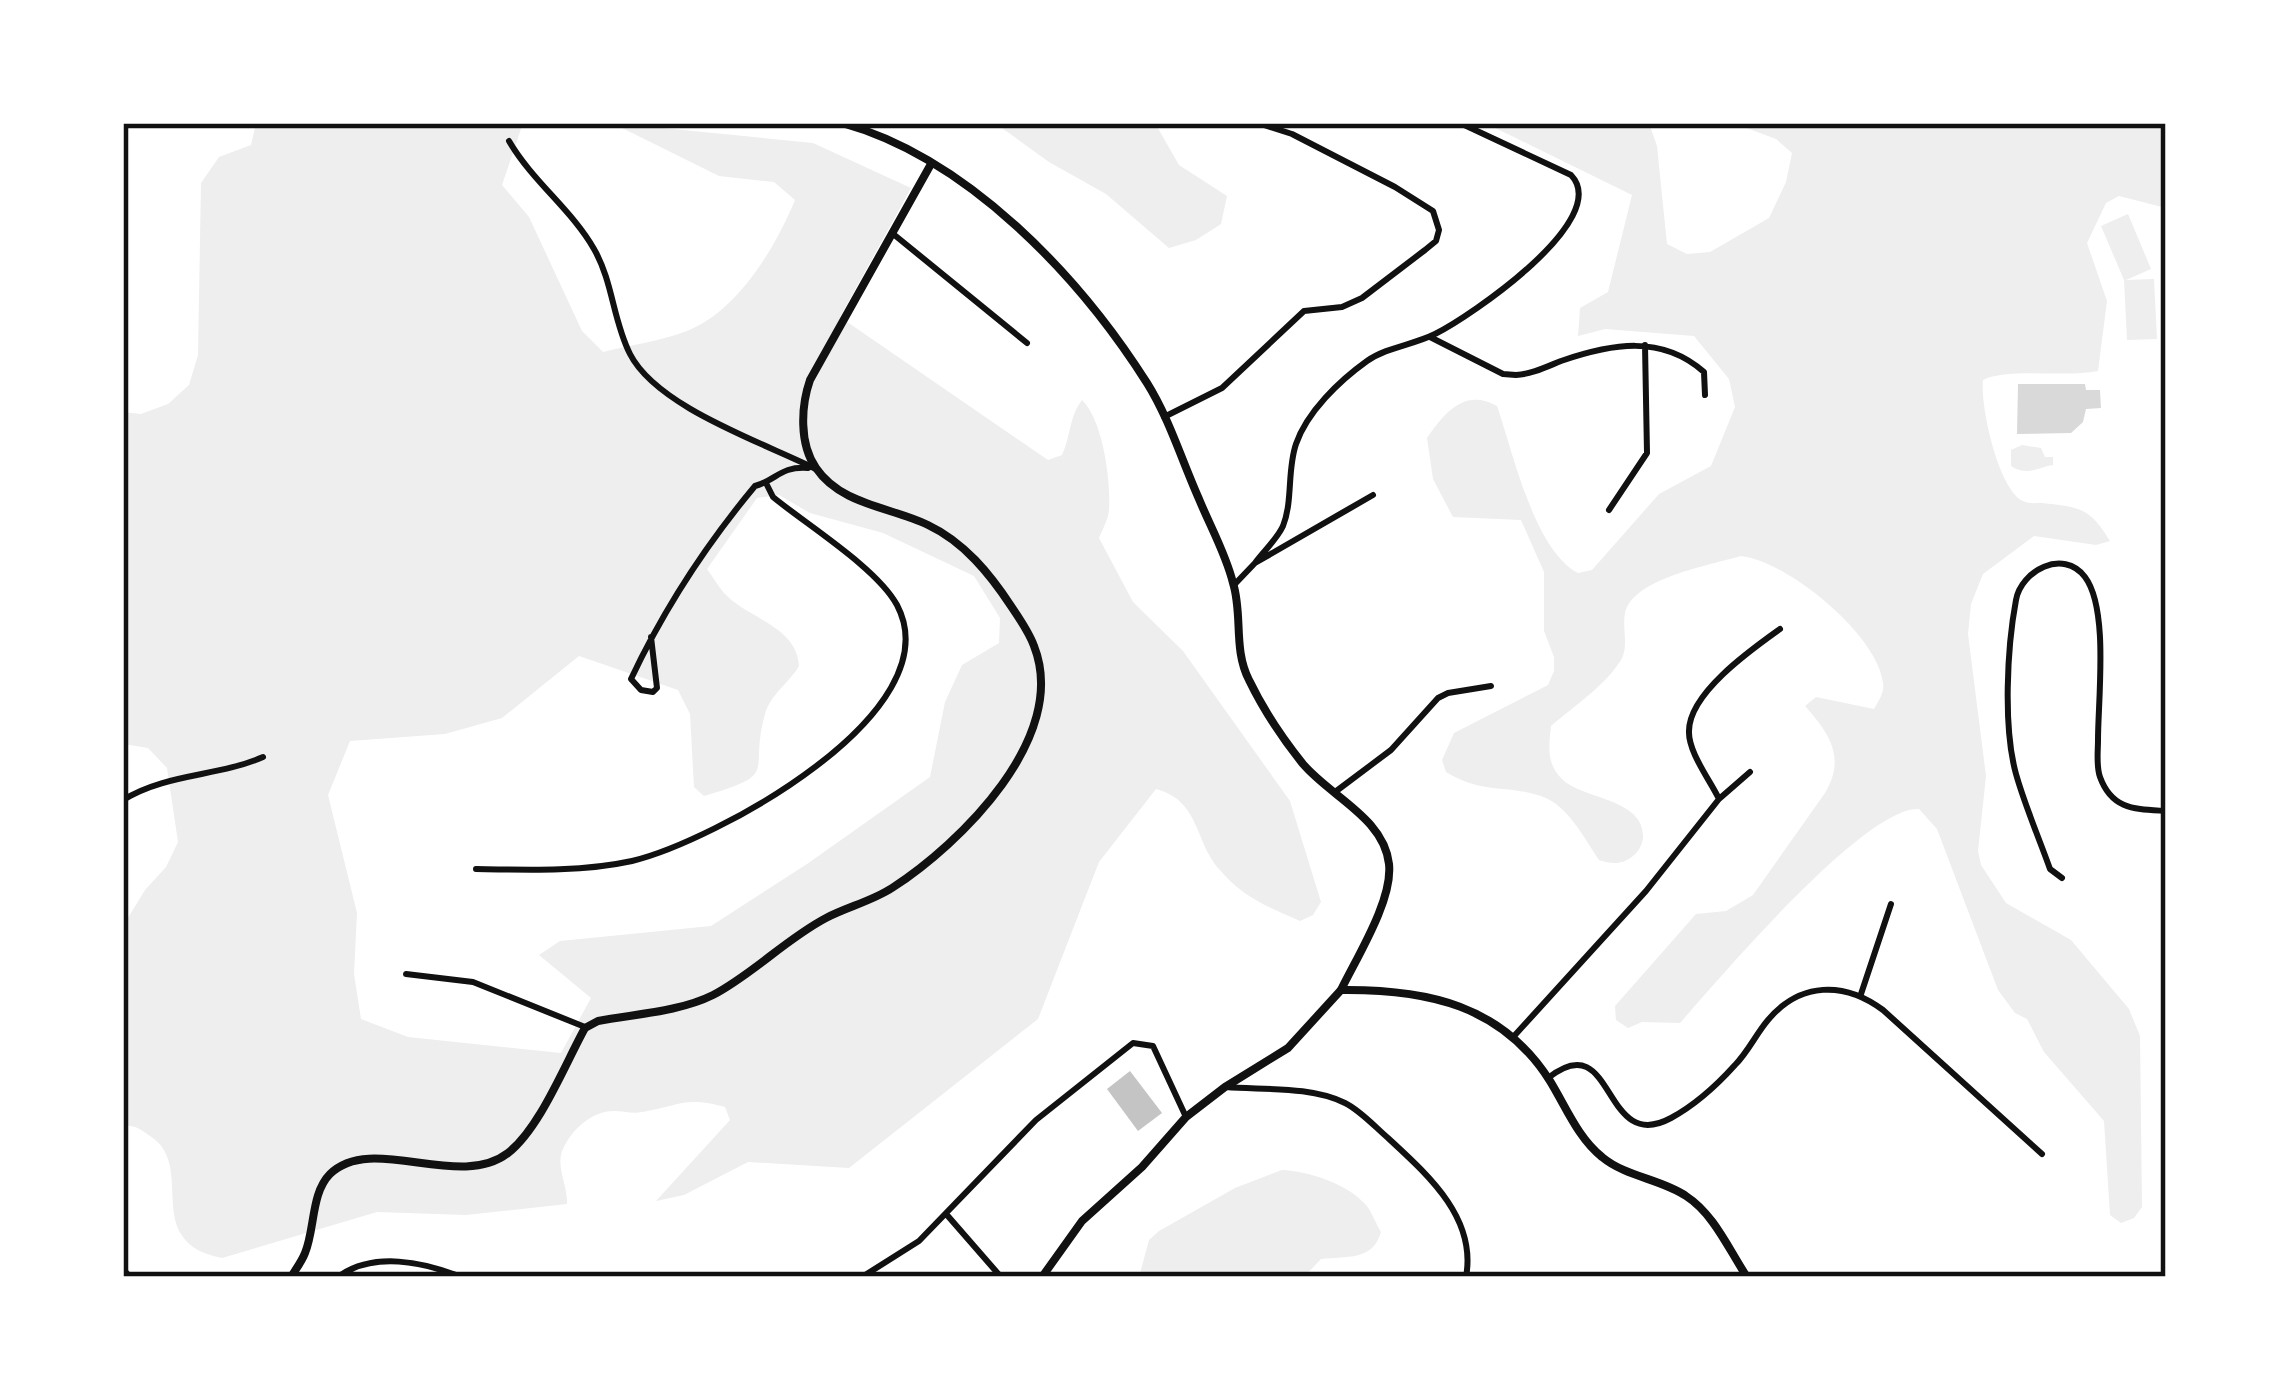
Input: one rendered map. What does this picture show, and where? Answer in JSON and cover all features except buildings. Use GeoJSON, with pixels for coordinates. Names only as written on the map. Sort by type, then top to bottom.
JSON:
{"type":"FeatureCollection","features":[{"type":"Feature","properties":{"kind":"street"},"geometry":{"type":"LineString","coordinates":[[842,123],[931,164],[1045,251],[1147,383],[1234,585],[1240,660],[1249,680],[1303,764],[1382,837],[1390,873],[1381,907],[1341,990],[1288,1048],[1186,1117],[1142,1167],[1082,1221],[1042,1277]]}},
{"type":"Feature","properties":{"kind":"street"},"geometry":{"type":"LineString","coordinates":[[1164,417],[1222,388],[1304,311],[1342,307],[1362,298],[1436,241],[1439,230],[1432,212],[1395,187],[1292,134],[1258,123]]}},
{"type":"Feature","properties":{"kind":"street"},"geometry":{"type":"LineString","coordinates":[[1234,585],[1282,530],[1295,446],[1306,422],[1372,357],[1430,337],[1486,302],[1575,217],[1579,183],[1554,164],[1460,123]]}},
{"type":"Feature","properties":{"kind":"street"},"geometry":{"type":"LineString","coordinates":[[291,1277],[306,1252],[322,1186],[345,1163],[483,1166],[505,1156],[525,1136],[585,1028],[712,995],[824,919],[889,890],[936,855],[1007,780],[1031,734],[1040,692],[1036,648],[993,580],[947,536],[842,492],[816,469],[693,411],[640,372],[621,333],[593,246],[533,178],[509,140]]}},
{"type":"Feature","properties":{"kind":"street"},"geometry":{"type":"LineString","coordinates":[[816,469],[805,437],[806,394],[931,164]]}},
{"type":"Feature","properties":{"kind":"street"},"geometry":{"type":"LineString","coordinates":[[892,233],[1027,343]]}},
{"type":"Feature","properties":{"kind":"street"},"geometry":{"type":"LineString","coordinates":[[1430,337],[1503,374],[1516,375],[1591,352],[1657,345],[1691,360],[1704,372],[1705,395]]}},
{"type":"Feature","properties":{"kind":"street"},"geometry":{"type":"LineString","coordinates":[[1609,510],[1647,453],[1645,345]]}},
{"type":"Feature","properties":{"kind":"street"},"geometry":{"type":"LineString","coordinates":[[651,637],[657,688],[653,692],[640,690],[631,679],[651,637],[692,567],[755,486],[794,467],[816,469]]}},
{"type":"Feature","properties":{"kind":"street"},"geometry":{"type":"LineString","coordinates":[[476,869],[630,861],[676,846],[768,802],[849,738],[877,708],[902,658],[903,628],[896,604],[858,562],[773,497],[766,483]]}},
{"type":"Feature","properties":{"kind":"street"},"geometry":{"type":"LineString","coordinates":[[1255,562],[1373,495]]}},
{"type":"Feature","properties":{"kind":"street"},"geometry":{"type":"LineString","coordinates":[[2062,878],[2050,869],[2014,769],[2008,668],[2017,596],[2034,571],[2062,564],[2077,568],[2088,580],[2098,620],[2100,777],[2115,803],[2128,809],[2166,812]]}},
{"type":"Feature","properties":{"kind":"street"},"geometry":{"type":"LineString","coordinates":[[1719,799],[1690,741],[1691,719],[1725,668],[1780,629]]}},
{"type":"Feature","properties":{"kind":"street"},"geometry":{"type":"LineString","coordinates":[[1333,794],[1390,750],[1438,698],[1491,686]]}},
{"type":"Feature","properties":{"kind":"street"},"geometry":{"type":"LineString","coordinates":[[2166,688],[2166,734]]}},
{"type":"Feature","properties":{"kind":"street"},"geometry":{"type":"LineString","coordinates":[[123,800],[143,788],[201,771],[238,768],[262,757]]}},
{"type":"Feature","properties":{"kind":"street"},"geometry":{"type":"LineString","coordinates":[[1515,1035],[1646,891],[1719,799],[1750,772]]}},
{"type":"Feature","properties":{"kind":"street"},"geometry":{"type":"LineString","coordinates":[[1861,994],[1892,904]]}},
{"type":"Feature","properties":{"kind":"street"},"geometry":{"type":"LineString","coordinates":[[406,974],[473,982],[585,1028]]}},
{"type":"Feature","properties":{"kind":"street"},"geometry":{"type":"LineString","coordinates":[[1341,990],[1440,999],[1515,1035],[1548,1078],[1582,1136],[1604,1159],[1685,1195],[1708,1215],[1747,1277]]}},
{"type":"Feature","properties":{"kind":"street"},"geometry":{"type":"LineString","coordinates":[[1548,1078],[1562,1067],[1588,1065],[1628,1118],[1646,1126],[1668,1120],[1707,1093],[1738,1063],[1768,1019],[1788,1000],[1810,991],[1861,994],[2042,1154]]}},
{"type":"Feature","properties":{"kind":"street"},"geometry":{"type":"LineString","coordinates":[[862,1277],[919,1241],[1036,1120],[1132,1043],[1153,1046],[1186,1117]]}},
{"type":"Feature","properties":{"kind":"street"},"geometry":{"type":"LineString","coordinates":[[1225,1087],[1313,1094],[1345,1103],[1370,1121],[1421,1168],[1450,1204],[1465,1235],[1470,1258],[1466,1277]]}},
{"type":"Feature","properties":{"kind":"street"},"geometry":{"type":"LineString","coordinates":[[946,1215],[1001,1277]]}},
{"type":"Feature","properties":{"kind":"street"},"geometry":{"type":"LineString","coordinates":[[338,1277],[366,1265],[406,1261],[461,1277]]}},
{"type":"Feature","properties":{"kind":"street"},"geometry":{"type":"LineString","coordinates":[[123,1269],[130,1277]]}},
{"type":"Feature","properties":{"kind":"shaded area"},"geometry":{"type":"Polygon","coordinates":[[[256,123],[523,123],[502,185],[529,217],[582,331],[603,352],[687,331],[723,309],[753,276],[795,200],[774,182],[719,176],[612,123],[813,143],[911,188],[840,317],[1048,460],[1062,455],[1082,400],[1100,436],[1109,483],[1109,510],[1099,538],[1133,602],[1183,651],[1290,801],[1321,902],[1313,915],[1300,921],[1237,887],[1211,858],[1181,802],[1156,789],[1099,862],[1038,1019],[849,1168],[748,1162],[684,1195],[656,1201],[730,1120],[725,1107],[691,1102],[638,1113],[614,1111],[584,1122],[563,1149],[560,1162],[567,1204],[466,1215],[377,1212],[222,1258],[194,1248],[176,1222],[170,1169],[161,1145],[140,1129],[123,1126],[123,926],[166,867],[178,842],[167,768],[148,748],[123,744],[123,412],[141,414],[168,404],[189,385],[198,355],[201,183],[219,157],[251,145],[256,123]],[[779,495],[757,498],[707,569],[734,602],[790,641],[799,666],[767,707],[757,769],[744,782],[704,796],[694,787],[690,714],[678,690],[579,656],[502,718],[445,734],[350,741],[328,795],[357,913],[354,974],[361,1019],[408,1037],[561,1053],[591,998],[539,955],[560,941],[711,926],[930,777],[945,702],[962,665],[999,643],[1000,618],[974,576],[883,533],[810,513],[779,495]]]}},
{"type":"Feature","properties":{"kind":"shaded area"},"geometry":{"type":"Polygon","coordinates":[[[995,123],[1155,123],[1179,165],[1227,196],[1221,224],[1196,240],[1169,248],[1106,194],[1049,162],[995,123]]]}},
{"type":"Feature","properties":{"kind":"shaded area"},"geometry":{"type":"Polygon","coordinates":[[[1485,123],[1650,126],[1657,146],[1667,244],[1687,254],[1710,252],[1769,218],[1786,182],[1792,153],[1776,139],[1733,123],[2166,123],[2166,208],[2119,196],[2106,203],[2087,243],[2107,301],[2098,371],[2007,374],[1983,380],[1992,445],[2014,493],[2028,503],[2083,511],[2110,541],[2096,545],[2034,536],[1983,574],[1971,604],[1968,634],[1986,776],[1978,851],[1981,865],[2006,903],[2071,940],[2129,1009],[2140,1036],[2142,1207],[2134,1218],[2121,1223],[2110,1215],[2104,1121],[2044,1052],[2027,1019],[2015,1013],[1998,990],[1937,829],[1919,809],[1895,816],[1864,835],[1830,864],[1680,1023],[1642,1022],[1628,1028],[1616,1020],[1615,1006],[1696,914],[1726,911],[1753,895],[1825,793],[1834,769],[1832,747],[1805,706],[1816,697],[1874,709],[1881,697],[1883,683],[1865,644],[1827,603],[1782,571],[1741,556],[1675,575],[1642,591],[1625,613],[1621,660],[1598,687],[1551,726],[1551,761],[1562,779],[1624,807],[1641,825],[1641,845],[1627,860],[1599,860],[1551,800],[1483,787],[1446,772],[1442,760],[1454,733],[1548,685],[1554,657],[1544,631],[1544,572],[1521,520],[1453,517],[1433,479],[1427,438],[1434,428],[1466,401],[1497,406],[1537,522],[1549,544],[1578,573],[1592,570],[1659,494],[1711,466],[1735,407],[1729,379],[1694,336],[1605,329],[1578,336],[1580,308],[1608,292],[1632,195],[1485,123]]]}},
{"type":"Feature","properties":{"kind":"shaded area"},"geometry":{"type":"Polygon","coordinates":[[[2128,214],[2151,269],[2126,280],[2154,279],[2157,339],[2127,340],[2124,280],[2101,226],[2128,214]]]}},
{"type":"Feature","properties":{"kind":"shaded area"},"geometry":{"type":"Polygon","coordinates":[[[2018,384],[2085,384],[2086,390],[2100,390],[2101,408],[2086,409],[2083,422],[2071,433],[2017,434],[2018,384]]]}},
{"type":"Feature","properties":{"kind":"shaded area"},"geometry":{"type":"Polygon","coordinates":[[[2022,445],[2041,448],[2045,457],[2053,457],[2053,465],[2028,471],[2011,466],[2011,450],[2022,445]]]}},
{"type":"Feature","properties":{"kind":"shaded area"},"geometry":{"type":"Polygon","coordinates":[[[1282,1170],[1327,1180],[1358,1198],[1381,1232],[1372,1248],[1358,1255],[1321,1259],[1304,1277],[1139,1277],[1149,1240],[1159,1231],[1235,1188],[1282,1170]]]}}]}
